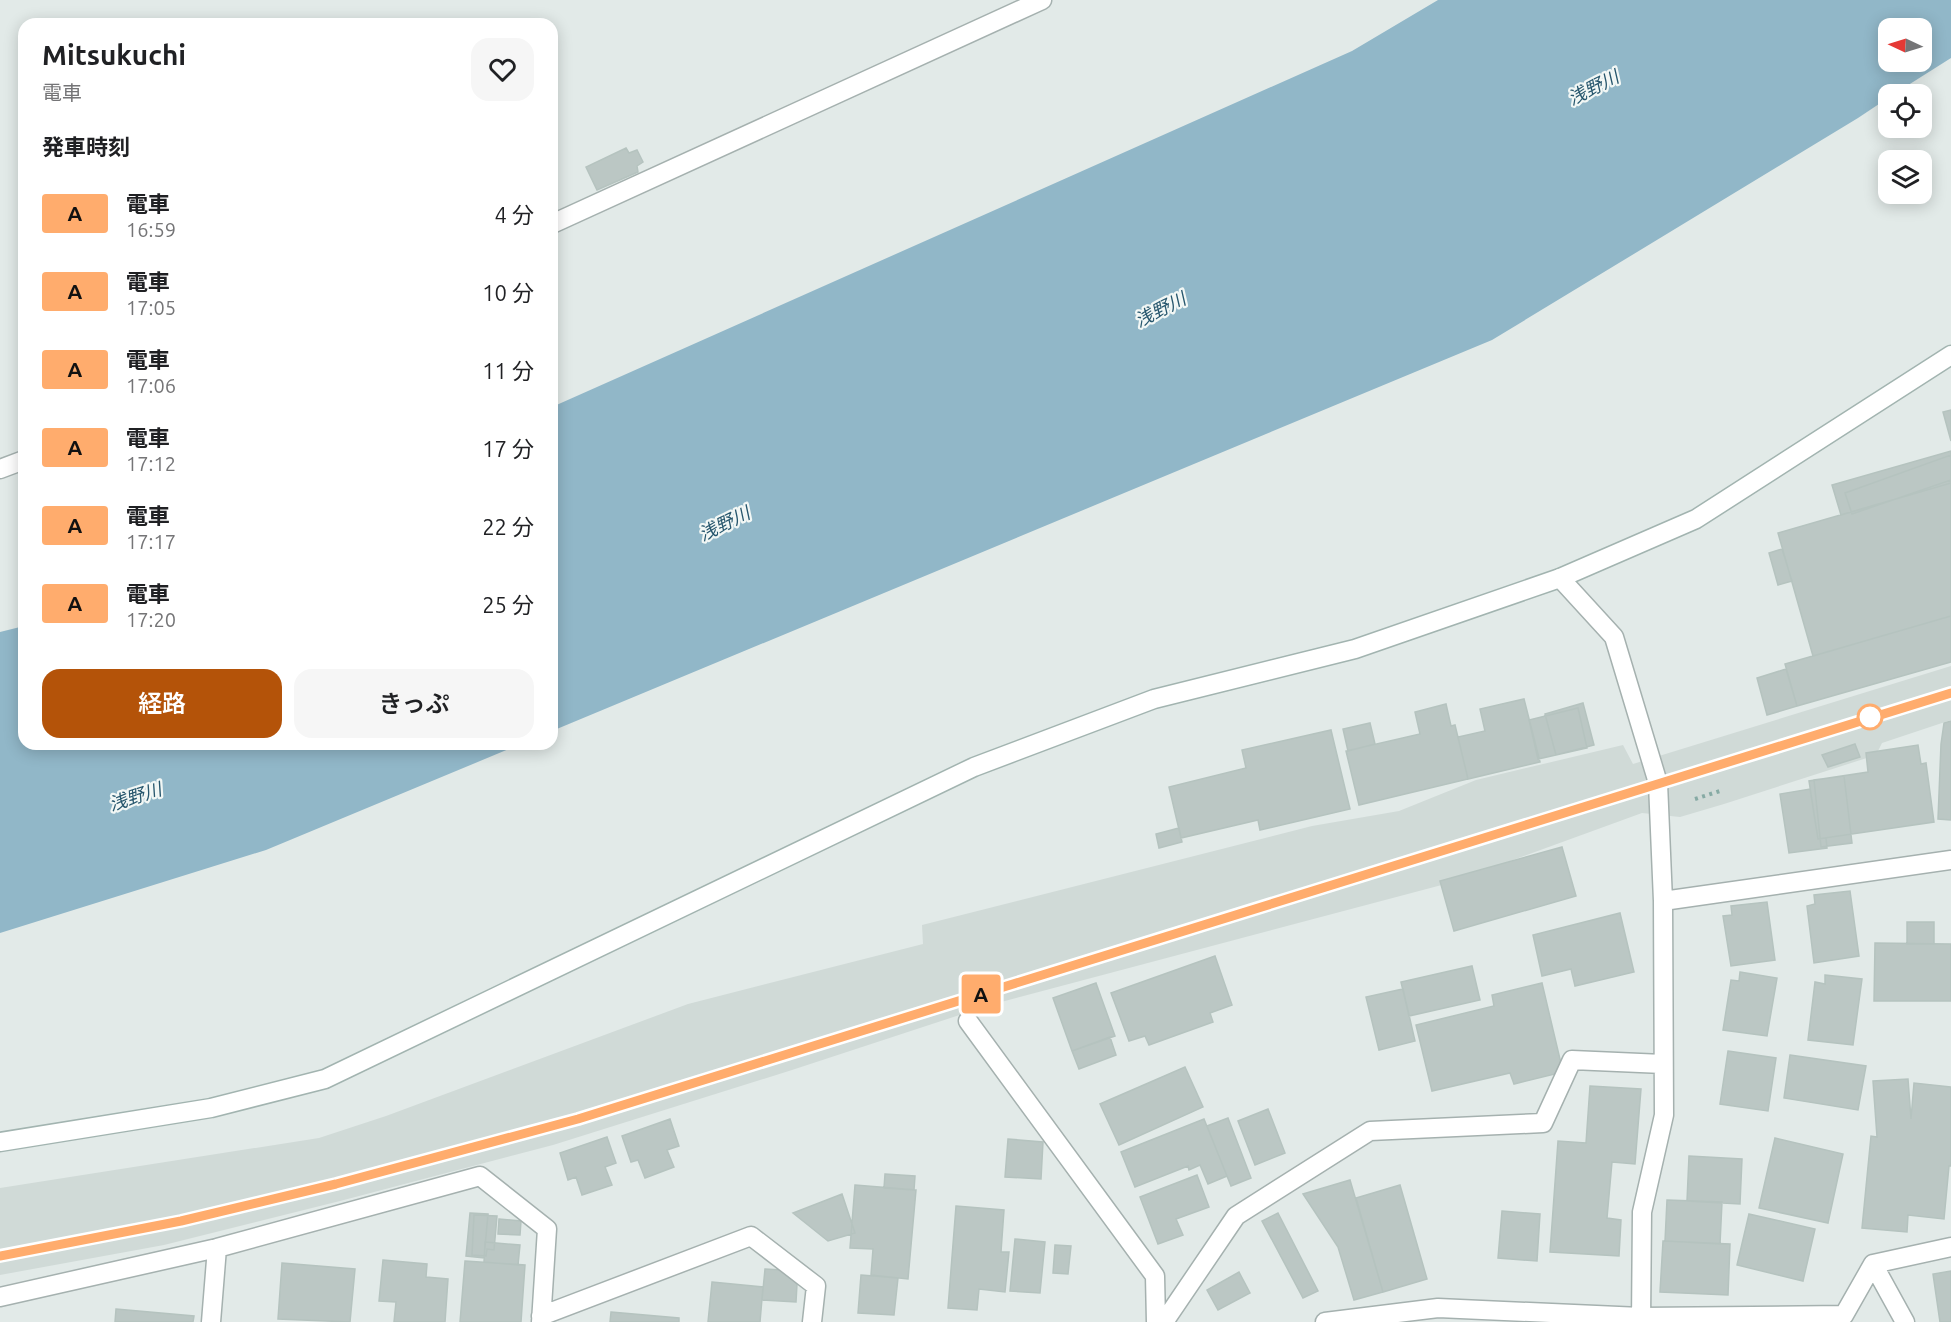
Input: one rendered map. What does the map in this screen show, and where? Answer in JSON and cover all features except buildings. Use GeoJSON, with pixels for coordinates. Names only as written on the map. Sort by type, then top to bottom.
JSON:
{"type":"FeatureCollection","features":[{"type":"Feature","properties":{"kind":"street"},"geometry":{"type":"LineString","coordinates":[[558,221],[1041,0]]}},
{"type":"Feature","properties":{"kind":"street"},"geometry":{"type":"LineString","coordinates":[[0,1142],[211,1108],[325,1079],[974,767],[1154,699],[1355,649],[1560,578],[1696,519],[1951,355]]}},
{"type":"Feature","properties":{"kind":"street"},"geometry":{"type":"LineString","coordinates":[[0,469],[18,462]]}},
{"type":"Feature","properties":{"kind":"street"},"geometry":{"type":"LineString","coordinates":[[1560,578],[1614,637],[1658,783],[1663,901],[1664,1115],[1642,1212],[1641,1319]]}},
{"type":"Feature","properties":{"kind":"street"},"geometry":{"type":"LineString","coordinates":[[1663,901],[1951,860]]}},
{"type":"Feature","properties":{"kind":"street"},"geometry":{"type":"LineString","coordinates":[[968,1021],[1155,1276],[1156,1322]]}},
{"type":"Feature","properties":{"kind":"street"},"geometry":{"type":"LineString","coordinates":[[1164,1322],[1236,1216],[1370,1131],[1543,1123],[1572,1060],[1663,1064]]}},
{"type":"Feature","properties":{"kind":"street"},"geometry":{"type":"LineString","coordinates":[[0,1298],[217,1248],[480,1176],[547,1229],[541,1319],[752,1236],[816,1286],[812,1322]]}},
{"type":"Feature","properties":{"kind":"street"},"geometry":{"type":"LineString","coordinates":[[1325,1322],[1438,1308],[1641,1319],[1844,1315],[1872,1264],[1951,1247]]}},
{"type":"Feature","properties":{"kind":"street"},"geometry":{"type":"LineString","coordinates":[[211,1322],[217,1248]]}},
{"type":"Feature","properties":{"kind":"street"},"geometry":{"type":"LineString","coordinates":[[1872,1264],[1905,1322]]}},
{"type":"Feature","properties":{"kind":"path"},"geometry":{"type":"LineString","coordinates":[[1690,801],[1720,791]]}},
{"type":"Feature","properties":{"kind":"shaded area"},"geometry":{"type":"Polygon","coordinates":[[[1951,666],[1951,720],[1882,743],[1876,755],[1724,804],[1680,817],[1642,813],[1453,882],[990,1005],[553,1145],[164,1245],[0,1275],[0,1188],[319,1138],[386,1116],[688,1004],[923,944],[922,925],[1312,826],[1399,811],[1476,780],[1623,745],[1633,764],[1951,666]]]}},
{"type":"Feature","properties":{"kind":"water","name":"浅野川"},"geometry":{"type":"Polygon","coordinates":[[[1438,0],[1951,0],[1951,58],[1932,70],[1932,18],[1878,18],[1878,72],[1929,72],[1910,84],[1878,84],[1878,105],[1858,118],[1492,340],[558,729],[558,404],[1352,51],[1438,0]]]}},
{"type":"Feature","properties":{"kind":"water","name":"浅野川"},"geometry":{"type":"Polygon","coordinates":[[[18,628],[18,750],[507,750],[266,850],[0,933],[0,632],[18,628]]]}},
{"type":"Feature","properties":{"kind":"railway"},"geometry":{"type":"LineString","coordinates":[[0,1256],[181,1220],[336,1184],[578,1119],[1951,693]]}},
{"type":"Feature","properties":{"kind":"train","name":"A"},"geometry":{"type":"LineString","coordinates":[[0,1256],[181,1221],[336,1184],[578,1119],[1951,693]]}}]}
